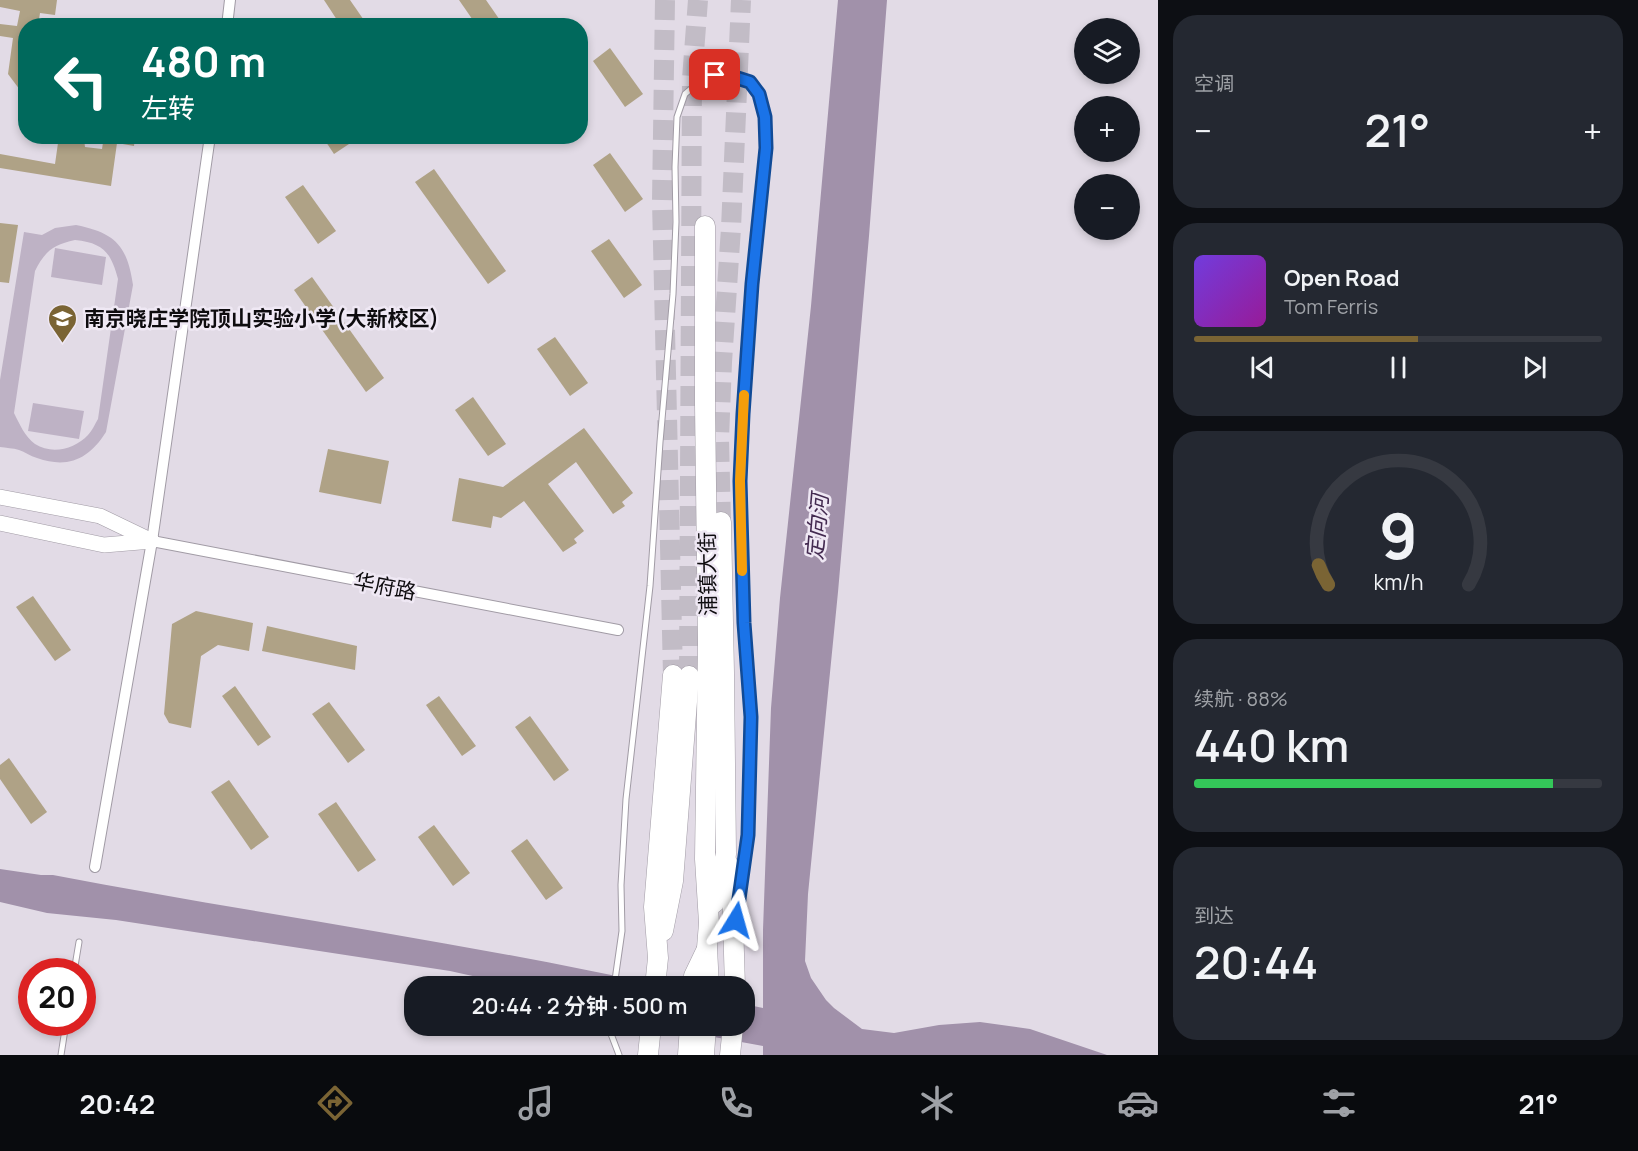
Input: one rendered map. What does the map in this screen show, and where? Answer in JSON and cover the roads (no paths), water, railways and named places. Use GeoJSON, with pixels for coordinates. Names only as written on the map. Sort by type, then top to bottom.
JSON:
{"type":"FeatureCollection","features":[{"type":"Feature","properties":{"kind":"highway","name":"浦镇大街"},"geometry":{"type":"LineString","coordinates":[[703,976],[709,923],[705,859],[708,644],[705,226]]}},
{"type":"Feature","properties":{"kind":"highway","name":"浦镇大街"},"geometry":{"type":"LineString","coordinates":[[709,923],[726,854],[721,522]]}},
{"type":"Feature","properties":{"kind":"highway"},"geometry":{"type":"LineString","coordinates":[[657,972],[654,907],[681,676]]}},
{"type":"Feature","properties":{"kind":"highway"},"geometry":{"type":"LineString","coordinates":[[726,854],[732,887],[735,976]]}},
{"type":"Feature","properties":{"kind":"highway"},"geometry":{"type":"LineString","coordinates":[[649,1052],[650,1036]]}},
{"type":"Feature","properties":{"kind":"highway"},"geometry":{"type":"LineString","coordinates":[[691,1036],[694,1053]]}},
{"type":"Feature","properties":{"kind":"highway"},"geometry":{"type":"LineString","coordinates":[[694,1053],[702,1036]]}},
{"type":"Feature","properties":{"kind":"highway"},"geometry":{"type":"LineString","coordinates":[[730,1054],[731,1036]]}},
{"type":"Feature","properties":{"kind":"street"},"geometry":{"type":"LineString","coordinates":[[227,18],[230,0]]}},
{"type":"Feature","properties":{"kind":"street"},"geometry":{"type":"LineString","coordinates":[[95,867],[152,541],[209,144]]}},
{"type":"Feature","properties":{"kind":"street","name":"华府路"},"geometry":{"type":"LineString","coordinates":[[0,497],[100,516],[152,541],[618,630]]}},
{"type":"Feature","properties":{"kind":"street","name":"华府路"},"geometry":{"type":"LineString","coordinates":[[0,523],[104,545],[152,541]]}},
{"type":"Feature","properties":{"kind":"lane"},"geometry":{"type":"LineString","coordinates":[[616,976],[622,931],[621,885],[626,800],[651,586],[660,442],[673,294],[677,117],[685,94],[699,82],[715,75],[728,75],[750,82],[759,94],[765,117],[766,148],[752,284],[740,481],[744,623],[751,717],[748,835],[740,894]]}},
{"type":"Feature","properties":{"kind":"lane"},"geometry":{"type":"LineString","coordinates":[[734,941],[738,905]]}},
{"type":"Feature","properties":{"kind":"lane"},"geometry":{"type":"LineString","coordinates":[[76,958],[79,942]]}},
{"type":"Feature","properties":{"kind":"lane"},"geometry":{"type":"LineString","coordinates":[[61,1055],[64,1036]]}},
{"type":"Feature","properties":{"kind":"lane"},"geometry":{"type":"LineString","coordinates":[[612,1036],[619,1055]]}},
{"type":"Feature","properties":{"kind":"water","name":"定向河"},"geometry":{"type":"Polygon","coordinates":[[[838,0],[887,0],[838,592],[808,894],[805,961],[811,978],[826,1000],[862,1029],[894,1033],[939,1025],[980,1022],[1030,1029],[1107,1055],[763,1055],[763,1046],[708,1036],[755,1036],[755,1006],[763,1008],[763,930],[771,708],[780,598],[811,306],[838,0]]]}},
{"type":"Feature","properties":{"kind":"water"},"geometry":{"type":"Polygon","coordinates":[[[0,869],[53,875],[437,942],[615,976],[472,976],[116,920],[47,913],[0,902],[0,869]]]}},
{"type":"Feature","properties":{"kind":"tunnel"},"geometry":{"type":"LineString","coordinates":[[665,0],[662,201],[673,675]]}},
{"type":"Feature","properties":{"kind":"tunnel"},"geometry":{"type":"LineString","coordinates":[[689,676],[692,79],[698,0]]}},
{"type":"Feature","properties":{"kind":"tunnel"},"geometry":{"type":"LineString","coordinates":[[721,522],[719,439],[741,0]]}},
{"type":"Feature","properties":{"kind":"place","name":"南京晓庄学院顶山实验小学(大新校区)"},"geometry":{"type":"Point","coordinates":[63,344]}}]}
